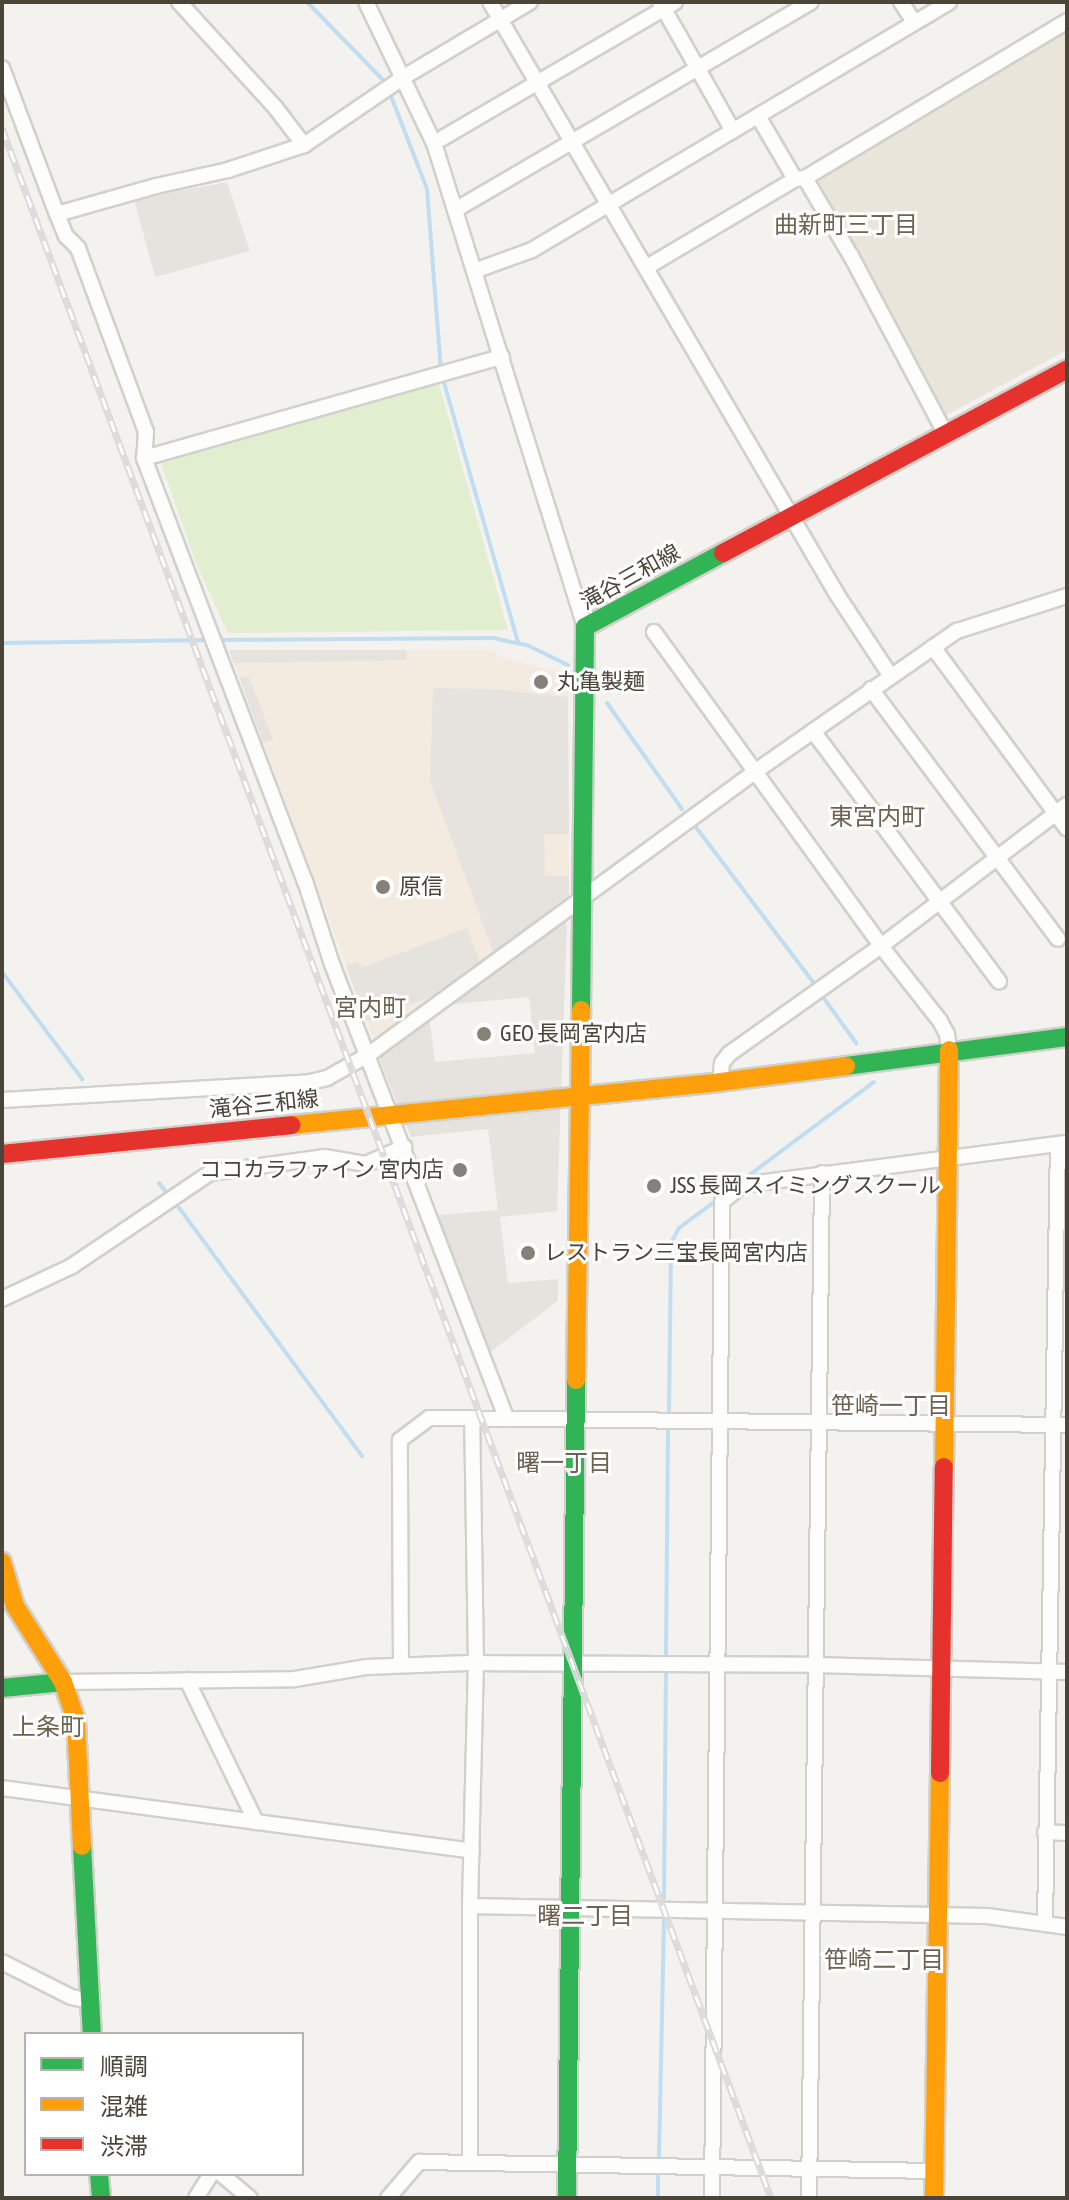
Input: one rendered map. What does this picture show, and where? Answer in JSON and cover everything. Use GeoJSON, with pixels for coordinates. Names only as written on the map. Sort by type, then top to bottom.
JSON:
{"type":"FeatureCollection","features":[{"type":"Feature","properties":{"kind":"street"},"geometry":{"type":"LineString","coordinates":[[179,2],[275,107],[304,145]]}},
{"type":"Feature","properties":{"kind":"street"},"geometry":{"type":"LineString","coordinates":[[366,2],[434,143],[585,627]]}},
{"type":"Feature","properties":{"kind":"street"},"geometry":{"type":"LineString","coordinates":[[490,2],[792,517],[890,675]]}},
{"type":"Feature","properties":{"kind":"street"},"geometry":{"type":"LineString","coordinates":[[57,214],[156,186],[228,170],[304,145],[404,77],[530,2]]}},
{"type":"Feature","properties":{"kind":"street"},"geometry":{"type":"LineString","coordinates":[[455,210],[811,2]]}},
{"type":"Feature","properties":{"kind":"street"},"geometry":{"type":"LineString","coordinates":[[901,2],[914,22]]}},
{"type":"Feature","properties":{"kind":"street"},"geometry":{"type":"LineString","coordinates":[[474,271],[532,250],[608,202],[949,2]]}},
{"type":"Feature","properties":{"kind":"street"},"geometry":{"type":"LineString","coordinates":[[434,143],[666,4],[698,70],[733,131]]}},
{"type":"Feature","properties":{"kind":"street"},"geometry":{"type":"LineString","coordinates":[[647,267],[1067,21]]}},
{"type":"Feature","properties":{"kind":"street"},"geometry":{"type":"LineString","coordinates":[[2,68],[66,236],[78,248],[146,432],[144,458],[507,1419]]}},
{"type":"Feature","properties":{"kind":"street"},"geometry":{"type":"LineString","coordinates":[[758,116],[851,256],[945,433]]}},
{"type":"Feature","properties":{"kind":"street"},"geometry":{"type":"LineString","coordinates":[[144,458],[502,357]]}},
{"type":"Feature","properties":{"kind":"street","name":"滝谷三和線"},"geometry":{"type":"LineString","coordinates":[[579,1096],[584,898],[581,780],[585,627],[1067,369]]}},
{"type":"Feature","properties":{"kind":"street"},"geometry":{"type":"LineString","coordinates":[[2,1100],[310,1082],[327,1078],[368,1055],[756,771],[957,631],[988,618],[1067,596]]}},
{"type":"Feature","properties":{"kind":"street"},"geometry":{"type":"LineString","coordinates":[[654,632],[947,1034],[946,1425],[934,2198]]}},
{"type":"Feature","properties":{"kind":"street"},"geometry":{"type":"LineString","coordinates":[[933,647],[1061,809],[1067,829]]}},
{"type":"Feature","properties":{"kind":"street"},"geometry":{"type":"LineString","coordinates":[[871,689],[1058,939]]}},
{"type":"Feature","properties":{"kind":"street"},"geometry":{"type":"LineString","coordinates":[[813,731],[999,981]]}},
{"type":"Feature","properties":{"kind":"street"},"geometry":{"type":"LineString","coordinates":[[720,1082],[722,1063],[729,1054],[881,946],[1061,809]]}},
{"type":"Feature","properties":{"kind":"street","name":"滝谷三和線"},"geometry":{"type":"LineString","coordinates":[[2,1154],[720,1082],[1067,1037]]}},
{"type":"Feature","properties":{"kind":"street"},"geometry":{"type":"LineString","coordinates":[[567,2198],[578,1418],[579,1096]]}},
{"type":"Feature","properties":{"kind":"street"},"geometry":{"type":"LineString","coordinates":[[712,2198],[722,1202],[742,1185],[1062,1144],[1060,1425],[1051,1510],[1059,1592],[1051,1672],[1045,1924]]}},
{"type":"Feature","properties":{"kind":"street"},"geometry":{"type":"LineString","coordinates":[[2,1299],[72,1266],[210,1173],[325,1157],[366,1164],[404,1147]]}},
{"type":"Feature","properties":{"kind":"street"},"geometry":{"type":"LineString","coordinates":[[809,2198],[822,1173]]}},
{"type":"Feature","properties":{"kind":"street"},"geometry":{"type":"LineString","coordinates":[[401,1664],[400,1440],[429,1418],[1060,1425]]}},
{"type":"Feature","properties":{"kind":"street"},"geometry":{"type":"LineString","coordinates":[[470,2163],[470,1906],[476,1664],[472,1419]]}},
{"type":"Feature","properties":{"kind":"street"},"geometry":{"type":"LineString","coordinates":[[1051,1510],[1067,1509]]}},
{"type":"Feature","properties":{"kind":"street"},"geometry":{"type":"LineString","coordinates":[[2,1562],[9,1608],[63,1682],[78,1734],[92,2032]]}},
{"type":"Feature","properties":{"kind":"street"},"geometry":{"type":"LineString","coordinates":[[2,1688],[51,1680],[295,1679],[401,1664],[815,1665],[1067,1672]]}},
{"type":"Feature","properties":{"kind":"street"},"geometry":{"type":"LineString","coordinates":[[187,1680],[256,1822]]}},
{"type":"Feature","properties":{"kind":"street"},"geometry":{"type":"LineString","coordinates":[[2,1788],[472,1851]]}},
{"type":"Feature","properties":{"kind":"street"},"geometry":{"type":"LineString","coordinates":[[1045,1832],[1067,1833]]}},
{"type":"Feature","properties":{"kind":"street"},"geometry":{"type":"LineString","coordinates":[[470,1906],[939,1915],[1067,1927]]}},
{"type":"Feature","properties":{"kind":"street"},"geometry":{"type":"LineString","coordinates":[[2,1962],[71,1997],[90,2001]]}},
{"type":"Feature","properties":{"kind":"street"},"geometry":{"type":"LineString","coordinates":[[388,2198],[419,2162],[809,2166],[935,2171]]}},
{"type":"Feature","properties":{"kind":"street"},"geometry":{"type":"LineString","coordinates":[[99,2176],[101,2198]]}},
{"type":"Feature","properties":{"kind":"street"},"geometry":{"type":"LineString","coordinates":[[196,2198],[210,2176]]}},
{"type":"Feature","properties":{"kind":"street"},"geometry":{"type":"LineString","coordinates":[[223,2176],[250,2198]]}},
{"type":"Feature","properties":{"kind":"shaded area"},"geometry":{"type":"Polygon","coordinates":[[[1067,28],[1067,350],[943,417],[817,178],[1067,28]]]}},
{"type":"Feature","properties":{"kind":"shaded area"},"geometry":{"type":"Polygon","coordinates":[[[227,182],[250,251],[155,277],[134,199],[227,182]]]}},
{"type":"Feature","properties":{"kind":"shaded area"},"geometry":{"type":"Polygon","coordinates":[[[229,650],[491,650],[504,658],[568,674],[569,899],[375,1043],[229,650]]]}},
{"type":"Feature","properties":{"kind":"shaded area"},"geometry":{"type":"Polygon","coordinates":[[[229,650],[406,650],[406,660],[234,663],[229,650]]]}},
{"type":"Feature","properties":{"kind":"shaded area"},"geometry":{"type":"Polygon","coordinates":[[[239,677],[249,677],[273,739],[263,743],[239,677]]]}},
{"type":"Feature","properties":{"kind":"shaded area"},"geometry":{"type":"Polygon","coordinates":[[[433,688],[492,689],[568,697],[569,834],[544,834],[545,876],[569,876],[569,899],[494,954],[430,781],[433,688]]]}},
{"type":"Feature","properties":{"kind":"shaded area"},"geometry":{"type":"Polygon","coordinates":[[[567,922],[557,1211],[500,1217],[508,1283],[558,1279],[558,1301],[489,1353],[438,1215],[498,1210],[488,1129],[411,1137],[378,1056],[429,1017],[435,1062],[535,1053],[529,997],[443,1005],[545,927],[567,922]]]}},
{"type":"Feature","properties":{"kind":"shaded area"},"geometry":{"type":"Polygon","coordinates":[[[467,928],[481,964],[442,993],[366,1021],[346,966],[358,961],[361,968],[467,928]]]}},
{"type":"Feature","properties":{"kind":"green space"},"geometry":{"type":"Polygon","coordinates":[[[439,384],[508,630],[228,633],[196,563],[161,463],[439,384]]]}},
{"type":"Feature","properties":{"kind":"waterway"},"geometry":{"type":"LineString","coordinates":[[307,2],[386,83]]}},
{"type":"Feature","properties":{"kind":"waterway"},"geometry":{"type":"LineString","coordinates":[[389,91],[427,189],[441,370]]}},
{"type":"Feature","properties":{"kind":"waterway"},"geometry":{"type":"LineString","coordinates":[[443,379],[518,642]]}},
{"type":"Feature","properties":{"kind":"waterway"},"geometry":{"type":"LineString","coordinates":[[216,640],[493,638],[527,645],[568,665]]}},
{"type":"Feature","properties":{"kind":"waterway"},"geometry":{"type":"LineString","coordinates":[[2,643],[208,640]]}},
{"type":"Feature","properties":{"kind":"waterway"},"geometry":{"type":"LineString","coordinates":[[607,703],[682,809]]}},
{"type":"Feature","properties":{"kind":"waterway"},"geometry":{"type":"LineString","coordinates":[[695,826],[816,986]]}},
{"type":"Feature","properties":{"kind":"waterway"},"geometry":{"type":"LineString","coordinates":[[2,972],[82,1079]]}},
{"type":"Feature","properties":{"kind":"waterway"},"geometry":{"type":"LineString","coordinates":[[823,997],[856,1043]]}},
{"type":"Feature","properties":{"kind":"waterway"},"geometry":{"type":"LineString","coordinates":[[744,1179],[874,1082]]}},
{"type":"Feature","properties":{"kind":"waterway"},"geometry":{"type":"LineString","coordinates":[[159,1183],[168,1194]]}},
{"type":"Feature","properties":{"kind":"waterway"},"geometry":{"type":"LineString","coordinates":[[669,1411],[671,1243],[679,1228],[718,1199]]}},
{"type":"Feature","properties":{"kind":"waterway"},"geometry":{"type":"LineString","coordinates":[[177,1205],[362,1456]]}},
{"type":"Feature","properties":{"kind":"waterway"},"geometry":{"type":"LineString","coordinates":[[666,1655],[668,1430]]}},
{"type":"Feature","properties":{"kind":"waterway"},"geometry":{"type":"LineString","coordinates":[[664,1898],[666,1674]]}},
{"type":"Feature","properties":{"kind":"waterway"},"geometry":{"type":"LineString","coordinates":[[659,2158],[664,1919]]}},
{"type":"Feature","properties":{"kind":"waterway"},"geometry":{"type":"LineString","coordinates":[[658,2173],[658,2198]]}},
{"type":"Feature","properties":{"kind":"railway"},"geometry":{"type":"LineString","coordinates":[[2,128],[771,2198]]}},
{"type":"Feature","properties":{"kind":"traffic: fast"},"geometry":{"type":"LineString","coordinates":[[581,1010],[585,627],[723,553]]}},
{"type":"Feature","properties":{"kind":"traffic: fast"},"geometry":{"type":"LineString","coordinates":[[846,1066],[1067,1037]]}},
{"type":"Feature","properties":{"kind":"traffic: fast"},"geometry":{"type":"LineString","coordinates":[[567,2198],[576,1380]]}},
{"type":"Feature","properties":{"kind":"traffic: fast"},"geometry":{"type":"LineString","coordinates":[[2,1688],[63,1682]]}},
{"type":"Feature","properties":{"kind":"traffic: fast"},"geometry":{"type":"LineString","coordinates":[[82,1846],[92,2032]]}},
{"type":"Feature","properties":{"kind":"traffic: fast"},"geometry":{"type":"LineString","coordinates":[[99,2176],[101,2198]]}},
{"type":"Feature","properties":{"kind":"traffic: slow"},"geometry":{"type":"LineString","coordinates":[[576,1380],[581,1010]]}},
{"type":"Feature","properties":{"kind":"traffic: slow"},"geometry":{"type":"LineString","coordinates":[[944,1467],[949,1050]]}},
{"type":"Feature","properties":{"kind":"traffic: slow"},"geometry":{"type":"LineString","coordinates":[[292,1125],[720,1082],[846,1066]]}},
{"type":"Feature","properties":{"kind":"traffic: slow"},"geometry":{"type":"LineString","coordinates":[[2,1562],[15,1606],[63,1682],[76,1720],[82,1846]]}},
{"type":"Feature","properties":{"kind":"traffic: slow"},"geometry":{"type":"LineString","coordinates":[[934,2198],[940,1773]]}},
{"type":"Feature","properties":{"kind":"traffic: jam"},"geometry":{"type":"LineString","coordinates":[[723,553],[1067,369]]}},
{"type":"Feature","properties":{"kind":"traffic: jam"},"geometry":{"type":"LineString","coordinates":[[2,1154],[292,1125]]}},
{"type":"Feature","properties":{"kind":"traffic: jam"},"geometry":{"type":"LineString","coordinates":[[940,1773],[944,1467]]}},
{"type":"Feature","properties":{"kind":"place","name":"丸亀製麺"},"geometry":{"type":"Point","coordinates":[541,682]}},
{"type":"Feature","properties":{"kind":"place","name":"原信"},"geometry":{"type":"Point","coordinates":[383,887]}},
{"type":"Feature","properties":{"kind":"place","name":"GEO 長岡宮内店"},"geometry":{"type":"Point","coordinates":[484,1034]}},
{"type":"Feature","properties":{"kind":"place","name":"ココカラファイン 宮内店"},"geometry":{"type":"Point","coordinates":[460,1170]}},
{"type":"Feature","properties":{"kind":"place","name":"JSS 長岡スイミングスクール"},"geometry":{"type":"Point","coordinates":[654,1186]}},
{"type":"Feature","properties":{"kind":"place","name":"レストラン三宝長岡宮内店"},"geometry":{"type":"Point","coordinates":[528,1253]}},
{"type":"Feature","properties":{"kind":"district","name":"曲新町三丁目"},"geometry":{"type":"Point","coordinates":[846,225]}},
{"type":"Feature","properties":{"kind":"district","name":"東宮内町"},"geometry":{"type":"Point","coordinates":[877,817]}},
{"type":"Feature","properties":{"kind":"district","name":"宮内町"},"geometry":{"type":"Point","coordinates":[370,1008]}},
{"type":"Feature","properties":{"kind":"district","name":"笹崎一丁目"},"geometry":{"type":"Point","coordinates":[891,1406]}},
{"type":"Feature","properties":{"kind":"district","name":"曙一丁目"},"geometry":{"type":"Point","coordinates":[564,1463]}},
{"type":"Feature","properties":{"kind":"district","name":"上条町"},"geometry":{"type":"Point","coordinates":[48,1727]}},
{"type":"Feature","properties":{"kind":"district","name":"曙二丁目"},"geometry":{"type":"Point","coordinates":[585,1916]}},
{"type":"Feature","properties":{"kind":"district","name":"笹崎二丁目"},"geometry":{"type":"Point","coordinates":[884,1960]}}]}
